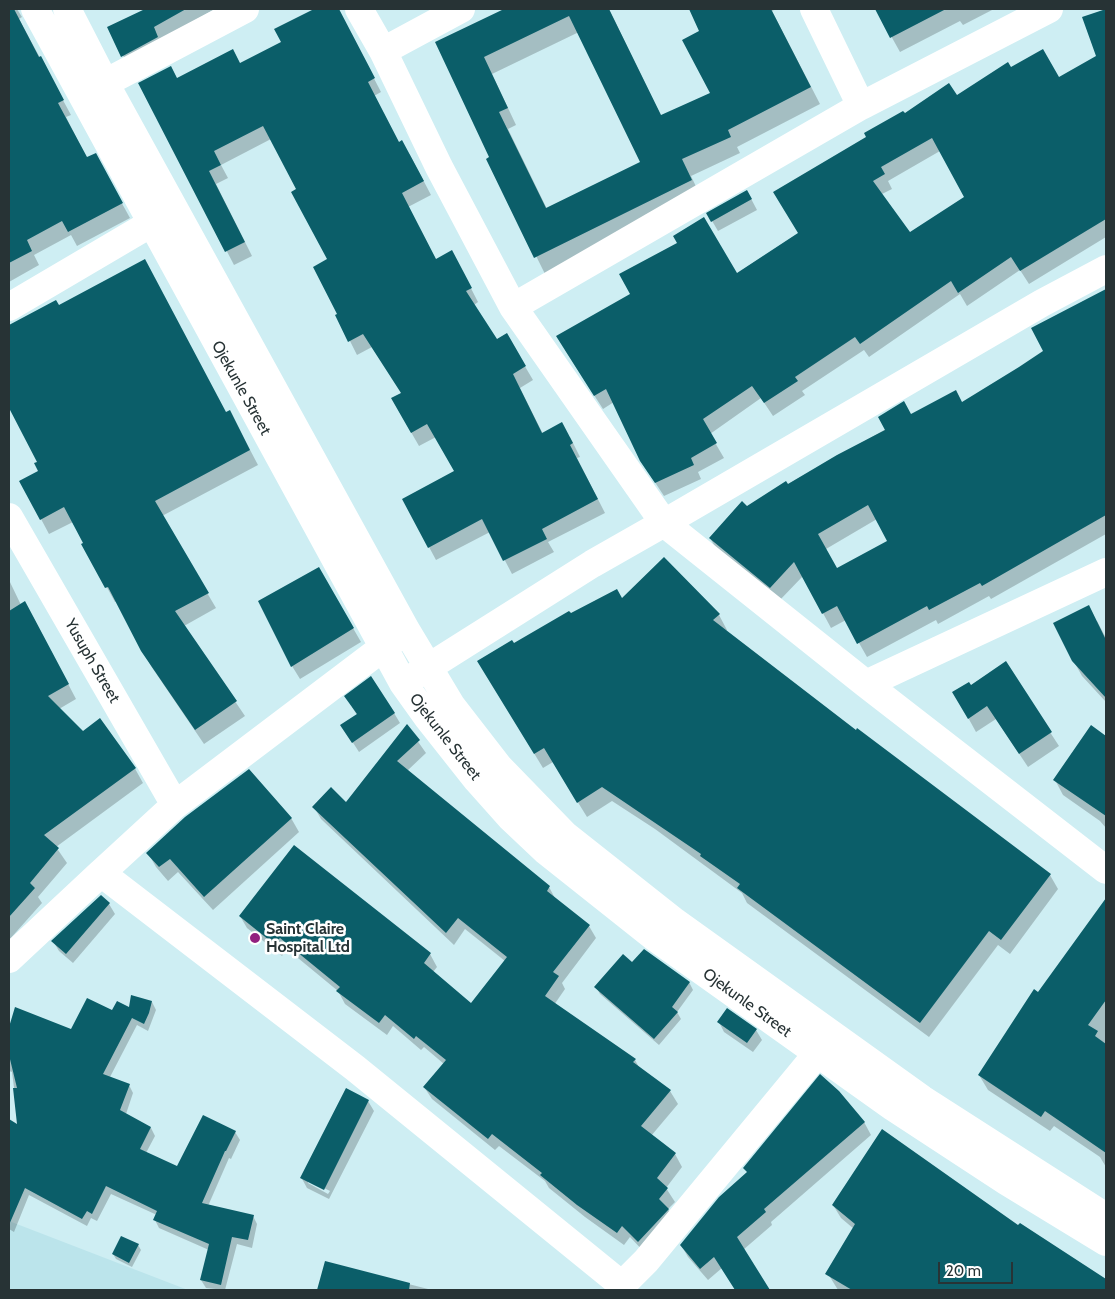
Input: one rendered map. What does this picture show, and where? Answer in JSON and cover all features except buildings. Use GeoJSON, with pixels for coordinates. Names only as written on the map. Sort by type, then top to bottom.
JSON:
{"type":"FeatureCollection","features":[{"type":"Feature","properties":{"kind":"street","name":"Ojekunle Street"},"geometry":{"type":"LineString","coordinates":[[35,9],[150,224],[403,683],[477,780],[510,817],[546,851],[653,936],[826,1045],[922,1099],[1106,1217]]}},
{"type":"Feature","properties":{"kind":"street","name":"Ojekunle Street"},"geometry":{"type":"LineString","coordinates":[[66,9],[105,84],[406,630],[451,705],[499,767],[565,835],[826,1045],[1006,1182],[1106,1242]]}},
{"type":"Feature","properties":{"kind":"street"},"geometry":{"type":"LineString","coordinates":[[105,84],[245,9]]}},
{"type":"Feature","properties":{"kind":"street"},"geometry":{"type":"LineString","coordinates":[[359,9],[383,51],[439,167],[513,307],[664,523],[866,684],[1106,870]]}},
{"type":"Feature","properties":{"kind":"street"},"geometry":{"type":"LineString","coordinates":[[383,51],[461,9]]}},
{"type":"Feature","properties":{"kind":"street"},"geometry":{"type":"LineString","coordinates":[[814,9],[861,106]]}},
{"type":"Feature","properties":{"kind":"street"},"geometry":{"type":"LineString","coordinates":[[513,307],[861,106],[1049,9]]}},
{"type":"Feature","properties":{"kind":"street"},"geometry":{"type":"LineString","coordinates":[[9,307],[150,224]]}},
{"type":"Feature","properties":{"kind":"street"},"geometry":{"type":"LineString","coordinates":[[403,683],[592,564],[1042,303],[1106,269]]}},
{"type":"Feature","properties":{"kind":"street","name":"Yusuph Street"},"geometry":{"type":"LineString","coordinates":[[9,517],[175,805]]}},
{"type":"Feature","properties":{"kind":"street"},"geometry":{"type":"LineString","coordinates":[[866,684],[1106,572]]}},
{"type":"Feature","properties":{"kind":"street"},"geometry":{"type":"LineString","coordinates":[[9,959],[175,805],[406,630]]}},
{"type":"Feature","properties":{"kind":"street"},"geometry":{"type":"LineString","coordinates":[[101,874],[362,1074],[622,1285],[646,1261],[826,1045]]}},
{"type":"Feature","properties":{"kind":"shaded area"},"geometry":{"type":"Polygon","coordinates":[[[9,1221],[188,1290],[9,1290],[9,1221]]]}},
{"type":"Feature","properties":{"kind":"place","name":"Saint Claire Hospital Ltd"},"geometry":{"type":"Point","coordinates":[255,938]}}]}
